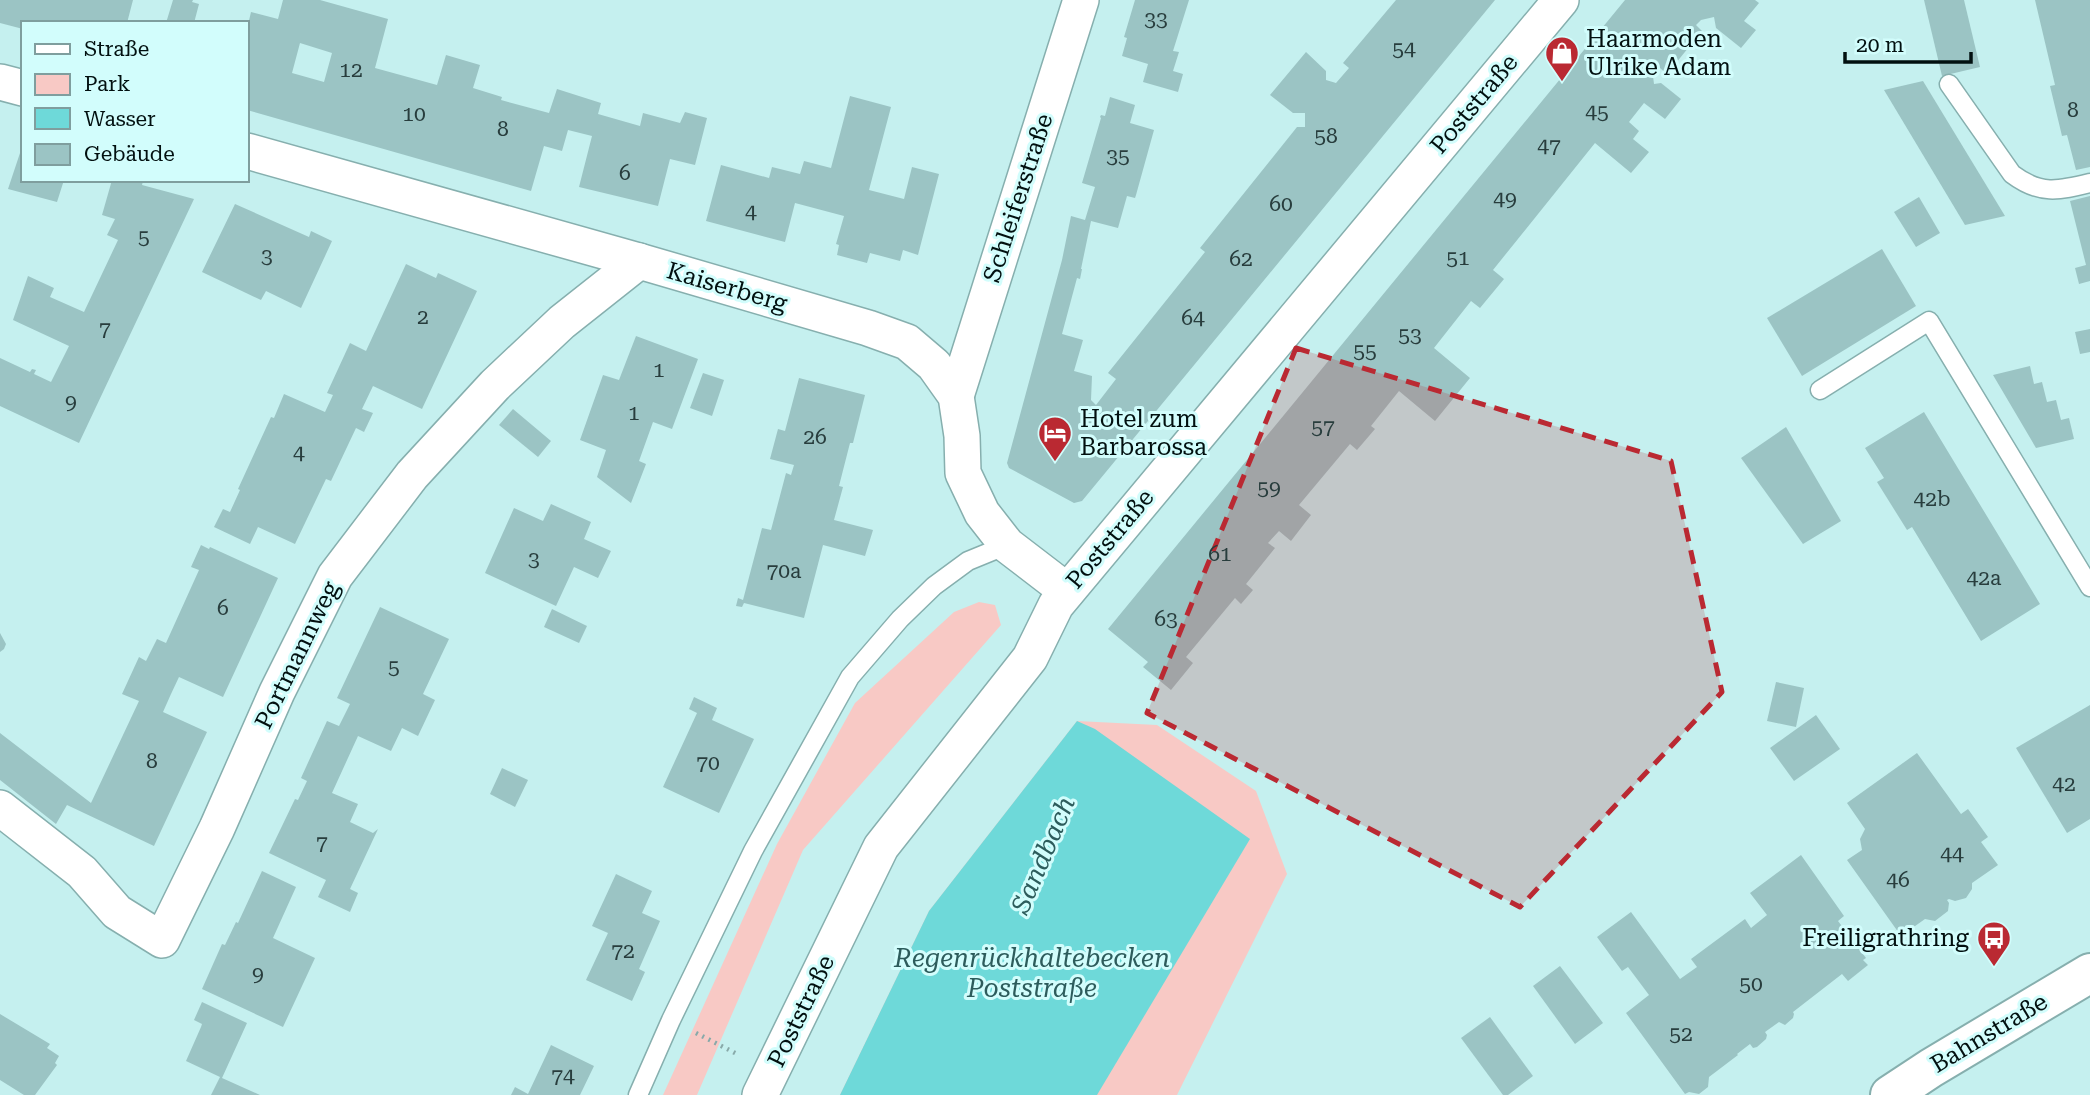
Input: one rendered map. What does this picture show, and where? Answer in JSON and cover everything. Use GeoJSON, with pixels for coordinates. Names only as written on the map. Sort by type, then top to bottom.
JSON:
{"type":"FeatureCollection","features":[{"type":"Feature","properties":{"kind":"main road","name":"Bahnstraße"},"geometry":{"type":"LineString","coordinates":[[1890,1095],[2090,973]]}},
{"type":"Feature","properties":{"kind":"street","name":"Schleiferstraße"},"geometry":{"type":"LineString","coordinates":[[956,396],[1081,0]]}},
{"type":"Feature","properties":{"kind":"street","name":"Poststraße"},"geometry":{"type":"LineString","coordinates":[[760,1095],[881,847],[1030,658],[1062,598],[1561,0]]}},
{"type":"Feature","properties":{"kind":"street"},"geometry":{"type":"LineString","coordinates":[[0,82],[21,87]]}},
{"type":"Feature","properties":{"kind":"street","name":"Kaiserberg"},"geometry":{"type":"LineString","coordinates":[[248,151],[639,261],[906,342],[934,365],[956,396],[962,436],[963,473],[982,513],[1007,545],[1062,598]]}},
{"type":"Feature","properties":{"kind":"street","name":"Portmannweg"},"geometry":{"type":"LineString","coordinates":[[0,808],[82,872],[117,912],[162,940],[217,828],[277,692],[335,576],[412,475],[495,385],[562,322],[639,261]]}},
{"type":"Feature","properties":{"kind":"lane"},"geometry":{"type":"LineString","coordinates":[[1949,84],[2012,174],[2022,182],[2034,187],[2062,190],[2090,183]]}},
{"type":"Feature","properties":{"kind":"lane"},"geometry":{"type":"LineString","coordinates":[[1820,390],[1928,321],[2090,587]]}},
{"type":"Feature","properties":{"kind":"lane"},"geometry":{"type":"LineString","coordinates":[[638,1095],[671,1020],[753,851],[850,677],[900,619],[934,586],[968,561],[1007,545]]}},
{"type":"Feature","properties":{"kind":"highlighted area"},"geometry":{"type":"Polygon","coordinates":[[[1296,348],[1671,461],[1722,692],[1520,907],[1147,713],[1296,348]]]}},
{"type":"Feature","properties":{"kind":"green space"},"geometry":{"type":"Polygon","coordinates":[[[979,602],[995,605],[1001,625],[803,850],[697,1095],[663,1095],[777,844],[855,703],[954,612],[979,602]]]}},
{"type":"Feature","properties":{"kind":"green space","name":"Regenrückhaltebecken Poststraße"},"geometry":{"type":"Polygon","coordinates":[[[1077,721],[1157,725],[1256,791],[1287,874],[1177,1095],[840,1095],[929,911],[1077,721]]]}},
{"type":"Feature","properties":{"kind":"water","name":"Regenrückhaltebecken Poststraße"},"geometry":{"type":"Polygon","coordinates":[[[1077,721],[1095,729],[1250,839],[1097,1095],[840,1095],[929,911],[1077,721]]]}},
{"type":"Feature","properties":{"kind":"building"},"geometry":{"type":"Polygon","coordinates":[[[0,0],[133,0],[128,21],[21,21],[21,28],[0,23],[0,0]]]}},
{"type":"Feature","properties":{"kind":"building"},"geometry":{"type":"Polygon","coordinates":[[[173,0],[193,0],[192,2],[199,4],[195,21],[167,21],[173,0]]]}},
{"type":"Feature","properties":{"kind":"building"},"geometry":{"type":"Polygon","coordinates":[[[283,0],[320,0],[388,19],[375,68],[437,85],[446,55],[480,65],[473,88],[502,97],[501,100],[549,113],[557,89],[601,103],[598,114],[640,126],[643,113],[680,123],[685,112],[707,118],[695,165],[670,159],[658,206],[579,187],[592,136],[568,130],[562,151],[544,146],[531,191],[248,110],[248,25],[251,12],[278,19],[283,0]],[[300,43],[292,73],[324,82],[332,53],[300,43]]]}},
{"type":"Feature","properties":{"kind":"building"},"geometry":{"type":"Polygon","coordinates":[[[1135,0],[1189,0],[1173,51],[1179,52],[1173,71],[1183,74],[1178,92],[1143,82],[1148,64],[1122,56],[1127,38],[1124,37],[1135,0]]]}},
{"type":"Feature","properties":{"kind":"building"},"geometry":{"type":"Polygon","coordinates":[[[1396,0],[1495,0],[1082,501],[1074,503],[1009,468],[1007,463],[1062,260],[1071,216],[1085,220],[1095,187],[1082,183],[1100,117],[1105,116],[1110,97],[1135,105],[1130,123],[1154,130],[1135,198],[1127,196],[1118,228],[1091,221],[1080,279],[1077,278],[1062,334],[1083,340],[1074,371],[1092,376],[1091,400],[1096,405],[1116,379],[1108,373],[1205,252],[1200,248],[1297,127],[1305,127],[1305,113],[1293,113],[1270,95],[1306,52],[1326,71],[1326,80],[1336,83],[1349,68],[1343,63],[1396,0]]]}},
{"type":"Feature","properties":{"kind":"building"},"geometry":{"type":"Polygon","coordinates":[[[1625,0],[1755,0],[1759,3],[1744,21],[1756,30],[1741,48],[1716,28],[1714,17],[1701,20],[1696,25],[1702,31],[1667,74],[1660,68],[1653,76],[1654,84],[1661,83],[1681,99],[1665,119],[1644,103],[1629,122],[1639,131],[1633,139],[1649,152],[1631,173],[1595,143],[1493,270],[1504,279],[1480,308],[1471,301],[1434,348],[1470,378],[1435,421],[1399,391],[1371,426],[1375,429],[1357,450],[1350,444],[1299,505],[1311,515],[1291,541],[1279,531],[1268,543],[1275,548],[1246,584],[1253,590],[1241,604],[1235,598],[1186,657],[1193,663],[1171,690],[1143,667],[1148,662],[1108,629],[1625,0]]]}},
{"type":"Feature","properties":{"kind":"building"},"geometry":{"type":"Polygon","coordinates":[[[1924,0],[1964,0],[1980,67],[1942,76],[1924,0]]]}},
{"type":"Feature","properties":{"kind":"building"},"geometry":{"type":"Polygon","coordinates":[[[2035,0],[2090,0],[2090,167],[2076,170],[2067,135],[2062,136],[2050,86],[2055,85],[2035,0]]]}},
{"type":"Feature","properties":{"kind":"building"},"geometry":{"type":"Polygon","coordinates":[[[1923,81],[2005,216],[1965,225],[1884,90],[1923,81]]]}},
{"type":"Feature","properties":{"kind":"building"},"geometry":{"type":"Polygon","coordinates":[[[850,96],[891,107],[869,190],[904,199],[912,167],[939,174],[918,255],[903,250],[900,261],[870,253],[867,263],[837,255],[839,245],[836,244],[844,216],[795,203],[785,242],[706,221],[721,165],[769,178],[772,167],[800,174],[804,161],[831,168],[850,96]]]}},
{"type":"Feature","properties":{"kind":"building"},"geometry":{"type":"Polygon","coordinates":[[[21,150],[21,182],[63,182],[57,202],[8,189],[21,150]]]}},
{"type":"Feature","properties":{"kind":"building"},"geometry":{"type":"Polygon","coordinates":[[[111,182],[143,182],[142,185],[194,199],[79,443],[0,406],[0,358],[30,372],[32,369],[36,370],[34,374],[51,382],[69,346],[13,320],[28,276],[54,288],[50,297],[84,312],[118,240],[107,235],[115,219],[102,215],[111,182]]]}},
{"type":"Feature","properties":{"kind":"building"},"geometry":{"type":"Polygon","coordinates":[[[2090,196],[2090,281],[2079,284],[2075,268],[2086,265],[2070,201],[2090,196]]]}},
{"type":"Feature","properties":{"kind":"building"},"geometry":{"type":"Polygon","coordinates":[[[1919,197],[1940,233],[1916,247],[1894,212],[1919,197]]]}},
{"type":"Feature","properties":{"kind":"building"},"geometry":{"type":"Polygon","coordinates":[[[235,204],[309,237],[311,231],[332,241],[301,308],[266,291],[261,300],[202,272],[235,204]]]}},
{"type":"Feature","properties":{"kind":"building"},"geometry":{"type":"Polygon","coordinates":[[[1882,249],[1916,306],[1802,376],[1767,318],[1882,249]]]}},
{"type":"Feature","properties":{"kind":"building"},"geometry":{"type":"Polygon","coordinates":[[[406,264],[436,278],[438,273],[477,291],[422,409],[373,386],[362,409],[373,413],[364,432],[356,428],[331,481],[326,479],[295,544],[258,527],[250,544],[214,527],[223,509],[230,512],[240,490],[238,489],[284,394],[325,412],[333,395],[327,393],[350,343],[366,351],[406,264]]]}},
{"type":"Feature","properties":{"kind":"building"},"geometry":{"type":"Polygon","coordinates":[[[2090,329],[2090,352],[2080,354],[2075,332],[2090,329]]]}},
{"type":"Feature","properties":{"kind":"building"},"geometry":{"type":"Polygon","coordinates":[[[636,336],[698,359],[672,429],[653,422],[639,461],[646,464],[631,503],[597,477],[606,450],[580,440],[603,375],[619,380],[636,336]]]}},
{"type":"Feature","properties":{"kind":"building"},"geometry":{"type":"Polygon","coordinates":[[[2030,366],[2034,384],[2042,382],[2047,402],[2056,400],[2061,420],[2069,418],[2074,439],[2036,448],[1993,375],[2030,366]]]}},
{"type":"Feature","properties":{"kind":"building"},"geometry":{"type":"Polygon","coordinates":[[[703,373],[724,380],[712,416],[690,408],[703,373]]]}},
{"type":"Feature","properties":{"kind":"building"},"geometry":{"type":"Polygon","coordinates":[[[799,378],[865,395],[839,486],[843,487],[834,520],[873,530],[865,556],[823,545],[804,618],[744,603],[742,607],[736,606],[738,598],[743,600],[762,528],[771,530],[786,473],[791,475],[794,465],[770,459],[778,429],[785,431],[799,378]]]}},
{"type":"Feature","properties":{"kind":"building"},"geometry":{"type":"Polygon","coordinates":[[[513,409],[551,441],[538,457],[499,425],[513,409]]]}},
{"type":"Feature","properties":{"kind":"building"},"geometry":{"type":"Polygon","coordinates":[[[1924,412],[2040,604],[1981,641],[1912,527],[1907,530],[1877,482],[1884,478],[1865,448],[1924,412]]]}},
{"type":"Feature","properties":{"kind":"building"},"geometry":{"type":"Polygon","coordinates":[[[1786,427],[1841,521],[1803,544],[1741,458],[1786,427]]]}},
{"type":"Feature","properties":{"kind":"building"},"geometry":{"type":"Polygon","coordinates":[[[551,504],[591,522],[584,539],[611,551],[598,578],[574,567],[556,606],[485,573],[514,508],[543,521],[551,504]]]}},
{"type":"Feature","properties":{"kind":"building"},"geometry":{"type":"Polygon","coordinates":[[[201,545],[278,578],[223,697],[179,677],[171,694],[163,712],[207,732],[154,846],[67,805],[56,824],[0,780],[0,733],[91,803],[139,701],[122,694],[139,657],[146,661],[157,639],[166,643],[199,570],[191,567],[201,545]]]}},
{"type":"Feature","properties":{"kind":"building"},"geometry":{"type":"Polygon","coordinates":[[[380,607],[449,639],[423,694],[435,700],[418,736],[402,728],[391,751],[358,736],[332,793],[358,804],[350,822],[373,833],[378,829],[350,889],[358,893],[350,912],[318,897],[326,880],[269,853],[295,799],[298,800],[307,781],[301,778],[327,721],[339,726],[350,704],[337,698],[380,607]]]}},
{"type":"Feature","properties":{"kind":"building"},"geometry":{"type":"Polygon","coordinates":[[[552,609],[587,626],[579,643],[544,627],[552,609]]]}},
{"type":"Feature","properties":{"kind":"building"},"geometry":{"type":"Polygon","coordinates":[[[0,633],[6,644],[0,652],[0,633]]]}},
{"type":"Feature","properties":{"kind":"building"},"geometry":{"type":"Polygon","coordinates":[[[1776,682],[1804,688],[1796,727],[1767,721],[1776,682]]]}},
{"type":"Feature","properties":{"kind":"building"},"geometry":{"type":"Polygon","coordinates":[[[694,697],[717,708],[712,720],[754,739],[719,813],[663,787],[697,713],[689,709],[694,697]]]}},
{"type":"Feature","properties":{"kind":"building"},"geometry":{"type":"Polygon","coordinates":[[[2090,705],[2090,819],[2067,833],[2016,748],[2090,705]]]}},
{"type":"Feature","properties":{"kind":"building"},"geometry":{"type":"Polygon","coordinates":[[[1816,715],[1840,749],[1794,781],[1770,748],[1816,715]]]}},
{"type":"Feature","properties":{"kind":"building"},"geometry":{"type":"Polygon","coordinates":[[[1917,753],[1961,814],[1968,809],[1988,837],[1981,842],[1998,865],[1972,883],[1972,889],[1966,898],[1947,900],[1948,911],[1935,921],[1925,919],[1901,936],[1847,860],[1862,850],[1860,839],[1865,829],[1847,803],[1917,753]]]}},
{"type":"Feature","properties":{"kind":"building"},"geometry":{"type":"Polygon","coordinates":[[[502,768],[528,780],[515,807],[490,794],[502,768]]]}},
{"type":"Feature","properties":{"kind":"building"},"geometry":{"type":"Polygon","coordinates":[[[1801,855],[1844,916],[1838,921],[1866,958],[1863,960],[1868,965],[1848,981],[1842,974],[1793,1012],[1793,1018],[1785,1025],[1779,1022],[1765,1032],[1766,1039],[1757,1047],[1753,1048],[1750,1044],[1737,1054],[1709,1077],[1708,1087],[1699,1094],[1685,1094],[1626,1013],[1649,995],[1628,967],[1622,971],[1597,937],[1631,912],[1680,979],[1697,967],[1691,959],[1745,919],[1751,928],[1767,915],[1750,893],[1801,855]]]}},
{"type":"Feature","properties":{"kind":"building"},"geometry":{"type":"Polygon","coordinates":[[[262,871],[296,887],[273,938],[315,958],[283,1027],[202,989],[222,944],[225,945],[236,922],[238,923],[262,871]]]}},
{"type":"Feature","properties":{"kind":"building"},"geometry":{"type":"Polygon","coordinates":[[[616,874],[652,891],[642,913],[660,921],[639,969],[645,972],[632,1001],[586,980],[608,933],[592,926],[616,874]]]}},
{"type":"Feature","properties":{"kind":"building"},"geometry":{"type":"Polygon","coordinates":[[[1560,966],[1603,1023],[1575,1044],[1533,986],[1560,966]]]}},
{"type":"Feature","properties":{"kind":"building"},"geometry":{"type":"Polygon","coordinates":[[[202,1002],[247,1023],[222,1078],[260,1095],[211,1095],[220,1077],[186,1061],[202,1024],[194,1020],[202,1002]]]}},
{"type":"Feature","properties":{"kind":"building"},"geometry":{"type":"Polygon","coordinates":[[[0,1014],[50,1044],[47,1048],[59,1056],[55,1063],[57,1065],[35,1095],[24,1095],[0,1080],[0,1014]]]}},
{"type":"Feature","properties":{"kind":"building"},"geometry":{"type":"Polygon","coordinates":[[[1490,1017],[1533,1076],[1508,1095],[1503,1095],[1461,1038],[1490,1017]]]}},
{"type":"Feature","properties":{"kind":"building"},"geometry":{"type":"Polygon","coordinates":[[[551,1045],[594,1066],[580,1095],[511,1095],[515,1087],[528,1094],[551,1045]]]}},
{"type":"Feature","properties":{"kind":"place","name":"Haarmoden Ulrike Adam"},"geometry":{"type":"Point","coordinates":[1562,83]}},
{"type":"Feature","properties":{"kind":"place","name":"Hotel zum Barbarossa"},"geometry":{"type":"Point","coordinates":[1055,463]}},
{"type":"Feature","properties":{"kind":"place","name":"Freiligrathring"},"geometry":{"type":"Point","coordinates":[1994,968]}},
{"type":"Feature","properties":{"kind":"water label","name":"Sandbach"},"geometry":{"type":"Point","coordinates":[1043,855]}}]}
